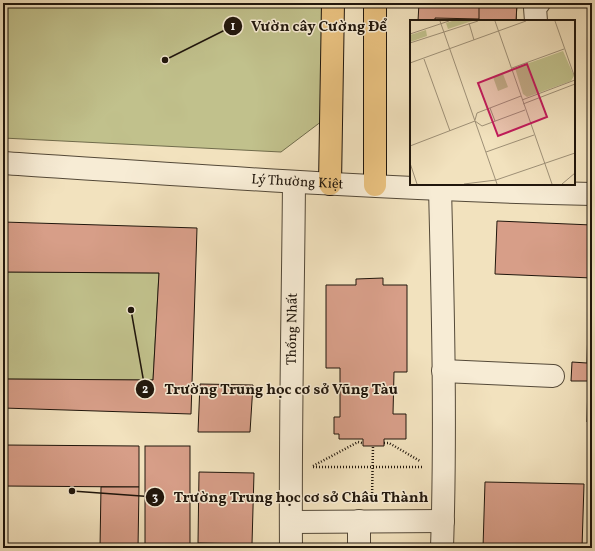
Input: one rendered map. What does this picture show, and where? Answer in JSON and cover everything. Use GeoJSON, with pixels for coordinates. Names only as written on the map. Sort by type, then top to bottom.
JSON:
{"type":"FeatureCollection","features":[{"type":"Feature","properties":{"kind":"main road"},"geometry":{"type":"LineString","coordinates":[[330,184],[333,3]]}},
{"type":"Feature","properties":{"kind":"main road"},"geometry":{"type":"LineString","coordinates":[[375,3],[375,185]]}},
{"type":"Feature","properties":{"kind":"street"},"geometry":{"type":"LineString","coordinates":[[536,20],[535,8],[539,3]]}},
{"type":"Feature","properties":{"kind":"street","name":"Lý Thường Kiệt"},"geometry":{"type":"LineString","coordinates":[[3,163],[330,184],[440,188],[544,188],[592,194]]}},
{"type":"Feature","properties":{"kind":"street","name":"Thống Nhất"},"geometry":{"type":"LineString","coordinates":[[291,548],[294,182]]}},
{"type":"Feature","properties":{"kind":"street"},"geometry":{"type":"LineString","coordinates":[[440,188],[443,371],[438,467],[443,521],[442,548]]}},
{"type":"Feature","properties":{"kind":"street"},"geometry":{"type":"LineString","coordinates":[[443,371],[553,376]]}},
{"type":"Feature","properties":{"kind":"street"},"geometry":{"type":"LineString","coordinates":[[359,521],[359,548]]}},
{"type":"Feature","properties":{"kind":"street"},"geometry":{"type":"LineString","coordinates":[[291,522],[443,521]]}},
{"type":"Feature","properties":{"kind":"path"},"geometry":{"type":"LineString","coordinates":[[362,442],[358,442],[311,467],[438,467]]}},
{"type":"Feature","properties":{"kind":"path"},"geometry":{"type":"LineString","coordinates":[[384,443],[389,443],[438,467]]}},
{"type":"Feature","properties":{"kind":"path"},"geometry":{"type":"LineString","coordinates":[[371,502],[373,446]]}},
{"type":"Feature","properties":{"kind":"green space"},"geometry":{"type":"Polygon","coordinates":[[[3,3],[328,3],[326,118],[281,152],[3,138],[3,3]]]}},
{"type":"Feature","properties":{"kind":"green space"},"geometry":{"type":"Polygon","coordinates":[[[3,272],[159,273],[153,380],[3,379],[3,272]]]}},
{"type":"Feature","properties":{"kind":"building"},"geometry":{"type":"Polygon","coordinates":[[[419,3],[517,3],[516,20],[418,20],[419,3]]]}},
{"type":"Feature","properties":{"kind":"building"},"geometry":{"type":"Polygon","coordinates":[[[479,3],[517,3],[516,20],[435,20],[435,18],[479,19],[479,3]]]}},
{"type":"Feature","properties":{"kind":"building"},"geometry":{"type":"Polygon","coordinates":[[[497,221],[592,225],[592,278],[495,274],[497,221]]]}},
{"type":"Feature","properties":{"kind":"building"},"geometry":{"type":"Polygon","coordinates":[[[3,222],[197,228],[191,414],[3,408],[3,379],[153,380],[159,273],[3,272],[3,222]]]}},
{"type":"Feature","properties":{"kind":"building"},"geometry":{"type":"Polygon","coordinates":[[[383,278],[383,285],[407,285],[407,372],[394,372],[393,414],[406,414],[406,439],[384,439],[384,446],[363,446],[363,439],[339,439],[339,434],[334,434],[334,417],[340,417],[340,368],[326,368],[326,285],[356,285],[356,279],[383,278]]]}},
{"type":"Feature","properties":{"kind":"building"},"geometry":{"type":"Polygon","coordinates":[[[588,325],[592,325],[592,422],[587,422],[588,381],[571,381],[572,362],[587,363],[588,325]]]}},
{"type":"Feature","properties":{"kind":"building"},"geometry":{"type":"Polygon","coordinates":[[[200,384],[253,385],[250,432],[198,432],[200,384]]]}},
{"type":"Feature","properties":{"kind":"building"},"geometry":{"type":"Polygon","coordinates":[[[3,445],[139,446],[139,487],[3,486],[3,445]]]}},
{"type":"Feature","properties":{"kind":"building"},"geometry":{"type":"Polygon","coordinates":[[[145,446],[190,446],[190,548],[145,548],[145,446]]]}},
{"type":"Feature","properties":{"kind":"building"},"geometry":{"type":"Polygon","coordinates":[[[199,472],[254,473],[252,544],[198,543],[199,472]]]}},
{"type":"Feature","properties":{"kind":"building"},"geometry":{"type":"Polygon","coordinates":[[[485,482],[584,484],[582,548],[483,548],[485,482]]]}},
{"type":"Feature","properties":{"kind":"building"},"geometry":{"type":"Polygon","coordinates":[[[101,487],[139,487],[138,548],[100,548],[101,487]]]}},
{"type":"Feature","properties":{"kind":"place","name":"Vườn cây Cường Để"},"geometry":{"type":"Point","coordinates":[165,60]}},
{"type":"Feature","properties":{"kind":"place","name":"Trường Trung học cơ sở Vũng Tàu"},"geometry":{"type":"Point","coordinates":[131,310]}},
{"type":"Feature","properties":{"kind":"place","name":"Trường Trung học cơ sở Châu Thành"},"geometry":{"type":"Point","coordinates":[72,491]}}]}
